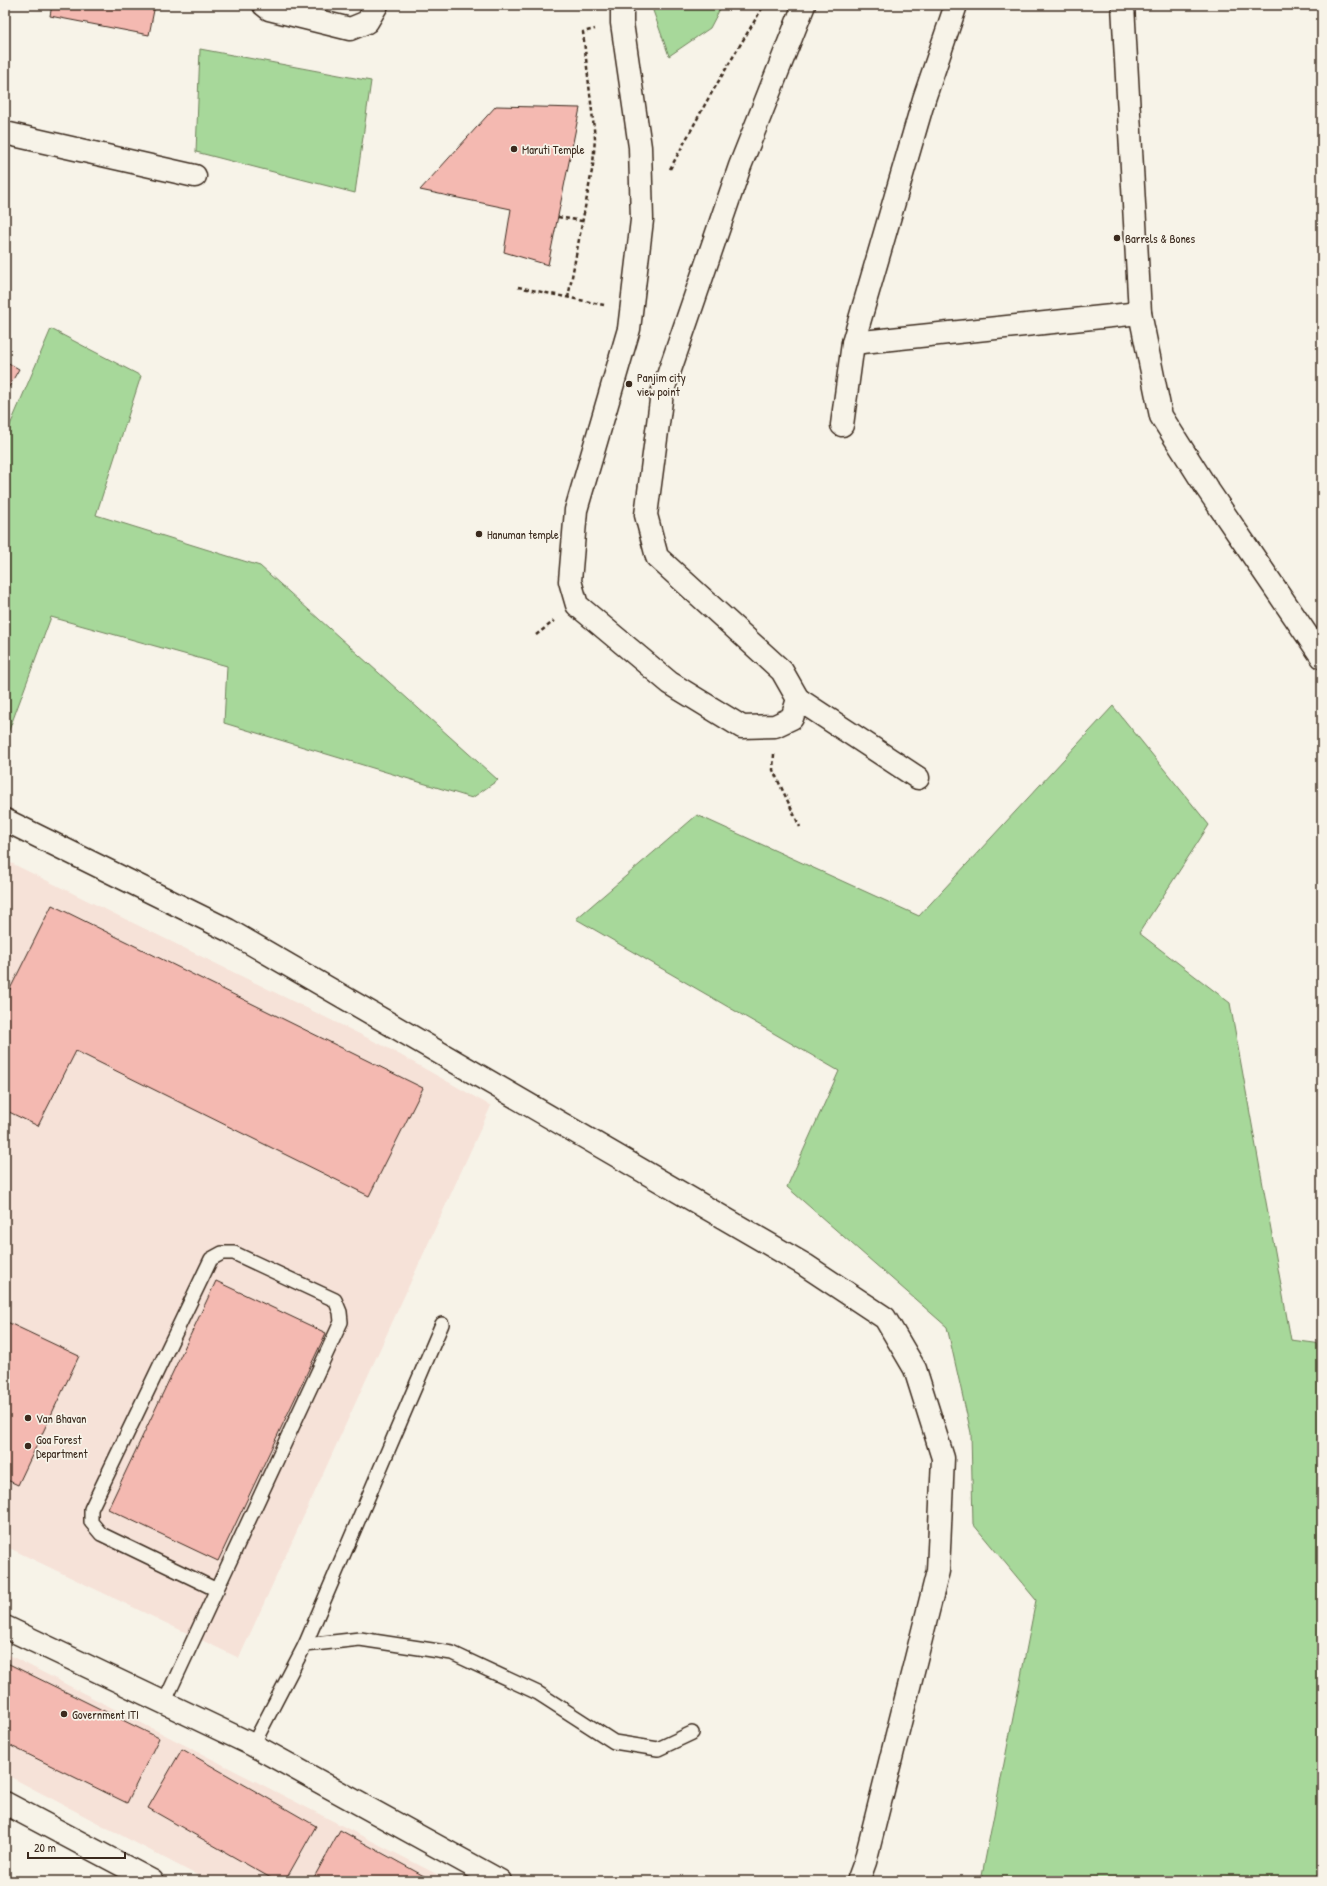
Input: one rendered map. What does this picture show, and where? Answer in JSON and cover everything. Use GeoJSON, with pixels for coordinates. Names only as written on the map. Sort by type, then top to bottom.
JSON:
{"type":"FeatureCollection","features":[{"type":"Feature","properties":{"kind":"street"},"geometry":{"type":"LineString","coordinates":[[264,5],[269,9],[350,29],[367,22],[377,5]]}},
{"type":"Feature","properties":{"kind":"street"},"geometry":{"type":"LineString","coordinates":[[804,5],[740,166],[662,393],[646,515],[657,557],[782,671],[798,699],[918,778]]}},
{"type":"Feature","properties":{"kind":"street"},"geometry":{"type":"LineString","coordinates":[[842,425],[853,342],[924,99],[956,5]]}},
{"type":"Feature","properties":{"kind":"street"},"geometry":{"type":"LineString","coordinates":[[1123,5],[1140,313],[1161,416],[1206,486],[1322,657]]}},
{"type":"Feature","properties":{"kind":"street"},"geometry":{"type":"LineString","coordinates":[[622,14],[640,147],[642,220],[629,329],[576,510],[570,581],[578,605],[670,683],[742,727],[775,726],[792,718],[798,699]]}},
{"type":"Feature","properties":{"kind":"street"},"geometry":{"type":"LineString","coordinates":[[5,133],[194,176]]}},
{"type":"Feature","properties":{"kind":"street"},"geometry":{"type":"LineString","coordinates":[[853,342],[1140,313]]}},
{"type":"Feature","properties":{"kind":"street"},"geometry":{"type":"LineString","coordinates":[[5,820],[228,930],[805,1265],[885,1318],[915,1369],[943,1458],[938,1571],[865,1862],[858,1881]]}},
{"type":"Feature","properties":{"kind":"street"},"geometry":{"type":"LineString","coordinates":[[5,1628],[253,1745],[500,1881]]}},
{"type":"Feature","properties":{"kind":"street"},"geometry":{"type":"LineString","coordinates":[[5,1803],[152,1881]]}},
{"type":"Feature","properties":{"kind":"lane"},"geometry":{"type":"LineString","coordinates":[[164,1703],[217,1590],[340,1322],[340,1312],[335,1300],[234,1253],[222,1253],[211,1259],[91,1509],[91,1522],[101,1534],[217,1590]]}},
{"type":"Feature","properties":{"kind":"lane"},"geometry":{"type":"LineString","coordinates":[[253,1745],[304,1644],[442,1324]]}},
{"type":"Feature","properties":{"kind":"lane"},"geometry":{"type":"LineString","coordinates":[[304,1644],[360,1638],[452,1654],[538,1693],[614,1742],[658,1749],[692,1733]]}},
{"type":"Feature","properties":{"kind":"path"},"geometry":{"type":"LineString","coordinates":[[668,173],[708,98],[764,5]]}},
{"type":"Feature","properties":{"kind":"path"},"geometry":{"type":"LineString","coordinates":[[568,298],[596,138],[583,32],[622,14]]}},
{"type":"Feature","properties":{"kind":"path"},"geometry":{"type":"LineString","coordinates":[[558,217],[582,222]]}},
{"type":"Feature","properties":{"kind":"path"},"geometry":{"type":"LineString","coordinates":[[518,287],[608,306]]}},
{"type":"Feature","properties":{"kind":"path"},"geometry":{"type":"LineString","coordinates":[[775,726],[773,770],[800,827]]}},
{"type":"Feature","properties":{"kind":"shaded area"},"geometry":{"type":"Polygon","coordinates":[[[5,860],[386,1047],[491,1106],[239,1658],[5,1546],[5,860]]]}},
{"type":"Feature","properties":{"kind":"shaded area","name":"Government ITI"},"geometry":{"type":"Polygon","coordinates":[[[5,1653],[450,1881],[208,1881],[5,1774],[5,1653]]]}},
{"type":"Feature","properties":{"kind":"green space"},"geometry":{"type":"Polygon","coordinates":[[[651,5],[722,5],[710,28],[669,56],[651,5]]]}},
{"type":"Feature","properties":{"kind":"green space"},"geometry":{"type":"Polygon","coordinates":[[[200,49],[371,81],[355,193],[196,152],[200,49]]]}},
{"type":"Feature","properties":{"kind":"green space"},"geometry":{"type":"Polygon","coordinates":[[[51,329],[141,376],[96,515],[260,566],[498,780],[472,798],[224,723],[227,666],[51,617],[5,741],[5,437],[51,329]]]}},
{"type":"Feature","properties":{"kind":"green space"},"geometry":{"type":"Polygon","coordinates":[[[1113,706],[1209,825],[1139,933],[1230,1003],[1291,1340],[1322,1344],[1322,1881],[981,1881],[1036,1600],[973,1524],[971,1433],[947,1327],[787,1187],[839,1071],[576,919],[697,815],[919,916],[1113,706]]]}},
{"type":"Feature","properties":{"kind":"building"},"geometry":{"type":"Polygon","coordinates":[[[52,5],[155,5],[149,35],[50,16],[52,5]]]}},
{"type":"Feature","properties":{"kind":"building","name":"Maruti Temple"},"geometry":{"type":"Polygon","coordinates":[[[496,106],[580,108],[548,265],[504,252],[511,209],[420,190],[496,106]]]}},
{"type":"Feature","properties":{"kind":"building"},"geometry":{"type":"Polygon","coordinates":[[[5,361],[19,369],[5,394],[5,361]]]}},
{"type":"Feature","properties":{"kind":"building"},"geometry":{"type":"Polygon","coordinates":[[[52,905],[423,1088],[369,1196],[76,1051],[38,1126],[5,1110],[5,999],[52,905]]]}},
{"type":"Feature","properties":{"kind":"building"},"geometry":{"type":"Polygon","coordinates":[[[216,1281],[326,1333],[218,1561],[108,1509],[216,1281]]]}},
{"type":"Feature","properties":{"kind":"building","name":"Goa Forest Department"},"geometry":{"type":"Polygon","coordinates":[[[5,1321],[79,1356],[18,1485],[5,1479],[5,1321]]]}},
{"type":"Feature","properties":{"kind":"building"},"geometry":{"type":"Polygon","coordinates":[[[5,1662],[159,1738],[127,1803],[5,1743],[5,1662]]]}},
{"type":"Feature","properties":{"kind":"building"},"geometry":{"type":"Polygon","coordinates":[[[182,1749],[316,1826],[285,1881],[276,1881],[148,1808],[182,1749]]]}},
{"type":"Feature","properties":{"kind":"building"},"geometry":{"type":"Polygon","coordinates":[[[340,1830],[433,1881],[312,1881],[340,1830]]]}},
{"type":"Feature","properties":{"kind":"place","name":"Maruti Temple"},"geometry":{"type":"Point","coordinates":[514,149]}},
{"type":"Feature","properties":{"kind":"place","name":"Barrels & Bones"},"geometry":{"type":"Point","coordinates":[1117,238]}},
{"type":"Feature","properties":{"kind":"place","name":"Panjim city view point"},"geometry":{"type":"Point","coordinates":[629,384]}},
{"type":"Feature","properties":{"kind":"place","name":"Hanuman temple"},"geometry":{"type":"Point","coordinates":[479,534]}},
{"type":"Feature","properties":{"kind":"place","name":"Van Bhavan"},"geometry":{"type":"Point","coordinates":[28,1418]}},
{"type":"Feature","properties":{"kind":"place","name":"Goa Forest Department"},"geometry":{"type":"Point","coordinates":[28,1446]}},
{"type":"Feature","properties":{"kind":"place","name":"Government ITI"},"geometry":{"type":"Point","coordinates":[64,1714]}}]}
